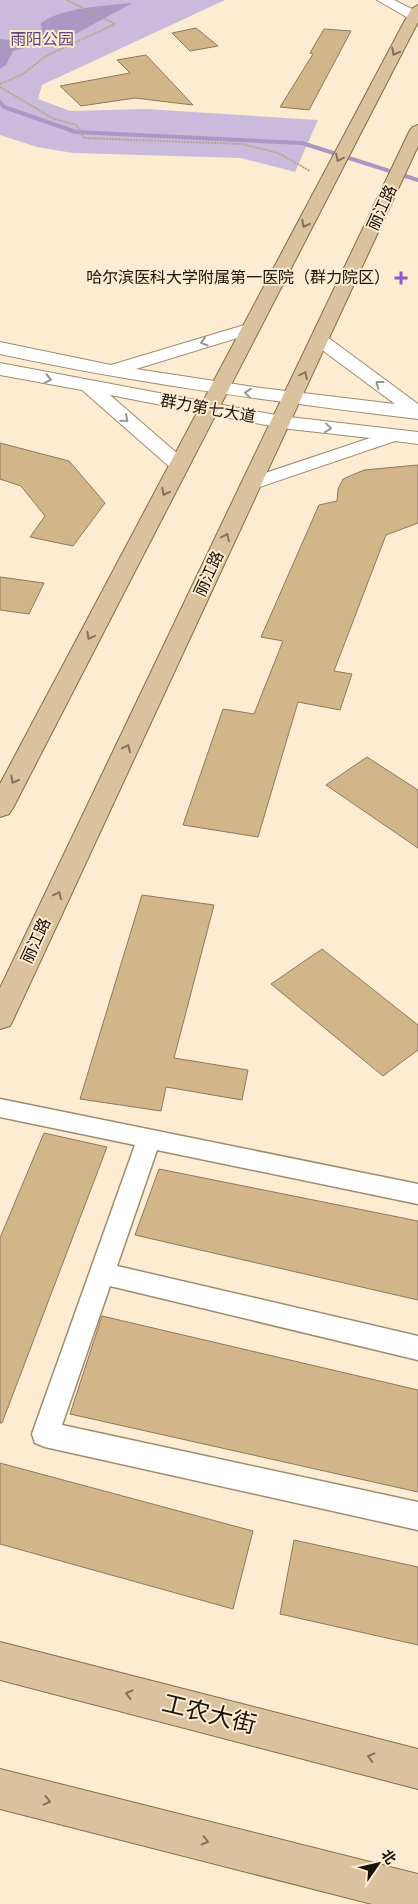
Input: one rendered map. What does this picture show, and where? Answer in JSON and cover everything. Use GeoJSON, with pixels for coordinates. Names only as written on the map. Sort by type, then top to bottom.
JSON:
{"type":"FeatureCollection","features":[{"type":"Feature","properties":{"kind":"main road"},"geometry":{"type":"LineString","coordinates":[[0,808],[416,12],[384,0]]}},
{"type":"Feature","properties":{"kind":"main road","name":"丽江路"},"geometry":{"type":"LineString","coordinates":[[0,1018],[418,130]]}},
{"type":"Feature","properties":{"kind":"main road"},"geometry":{"type":"LineString","coordinates":[[113,370],[251,328]]}},
{"type":"Feature","properties":{"kind":"main road"},"geometry":{"type":"LineString","coordinates":[[320,340],[418,413]]}},
{"type":"Feature","properties":{"kind":"main road","name":"群力第七大道"},"geometry":{"type":"LineString","coordinates":[[0,348],[49,359],[220,389],[418,413]]}},
{"type":"Feature","properties":{"kind":"main road","name":"群力第七大道"},"geometry":{"type":"LineString","coordinates":[[0,369],[208,410],[281,422],[418,438]]}},
{"type":"Feature","properties":{"kind":"main road"},"geometry":{"type":"LineString","coordinates":[[88,387],[179,465]]}},
{"type":"Feature","properties":{"kind":"main road"},"geometry":{"type":"LineString","coordinates":[[251,484],[396,436]]}},
{"type":"Feature","properties":{"kind":"main road","name":"工农大街"},"geometry":{"type":"LineString","coordinates":[[0,1661],[418,1769]]}},
{"type":"Feature","properties":{"kind":"main road"},"geometry":{"type":"LineString","coordinates":[[0,1789],[418,1895]]}},
{"type":"Feature","properties":{"kind":"street"},"geometry":{"type":"LineString","coordinates":[[0,1108],[418,1194]]}},
{"type":"Feature","properties":{"kind":"street"},"geometry":{"type":"LineString","coordinates":[[149,1138],[45,1434],[418,1516]]}},
{"type":"Feature","properties":{"kind":"street"},"geometry":{"type":"LineString","coordinates":[[102,1273],[418,1348]]}},
{"type":"Feature","properties":{"kind":"path"},"geometry":{"type":"LineString","coordinates":[[0,86],[23,74],[46,56],[115,24],[67,0]]}},
{"type":"Feature","properties":{"kind":"path"},"geometry":{"type":"LineString","coordinates":[[0,86],[54,119],[76,125],[83,136],[100,140],[118,138],[242,144],[278,153],[328,181]]}},
{"type":"Feature","properties":{"kind":"green space","name":"雨阳公园"},"geometry":{"type":"Polygon","coordinates":[[[0,0],[225,0],[42,85],[38,99],[70,111],[146,109],[318,120],[295,172],[241,158],[73,153],[37,147],[0,135],[0,0]]]}},
{"type":"Feature","properties":{"kind":"shaded area"},"geometry":{"type":"Polygon","coordinates":[[[132,3],[74,35],[13,51],[6,65],[0,69],[0,39],[8,40],[42,33],[41,23],[72,10],[132,3]]]}},
{"type":"Feature","properties":{"kind":"building"},"geometry":{"type":"Polygon","coordinates":[[[196,28],[218,46],[190,51],[172,33],[196,28]]]}},
{"type":"Feature","properties":{"kind":"building"},"geometry":{"type":"Polygon","coordinates":[[[324,29],[351,31],[309,110],[280,107],[313,54],[310,53],[324,29]]]}},
{"type":"Feature","properties":{"kind":"building"},"geometry":{"type":"Polygon","coordinates":[[[146,55],[193,105],[135,98],[81,106],[60,86],[130,73],[117,60],[146,55]]]}},
{"type":"Feature","properties":{"kind":"building"},"geometry":{"type":"Polygon","coordinates":[[[0,443],[69,461],[105,503],[73,546],[30,537],[45,516],[21,486],[0,479],[0,443]]]}},
{"type":"Feature","properties":{"kind":"building"},"geometry":{"type":"Polygon","coordinates":[[[418,465],[418,523],[386,535],[334,671],[352,674],[340,710],[298,702],[258,837],[183,825],[223,709],[254,714],[283,641],[261,637],[319,505],[337,501],[338,489],[343,479],[364,470],[418,465]]]}},
{"type":"Feature","properties":{"kind":"building"},"geometry":{"type":"Polygon","coordinates":[[[0,577],[44,583],[29,614],[0,610],[0,577]]]}},
{"type":"Feature","properties":{"kind":"building"},"geometry":{"type":"Polygon","coordinates":[[[367,757],[418,790],[418,848],[326,785],[367,757]]]}},
{"type":"Feature","properties":{"kind":"building"},"geometry":{"type":"Polygon","coordinates":[[[142,895],[214,905],[174,1058],[248,1070],[242,1100],[166,1087],[161,1111],[80,1099],[142,895]]]}},
{"type":"Feature","properties":{"kind":"building"},"geometry":{"type":"Polygon","coordinates":[[[322,949],[418,1025],[418,1050],[383,1076],[271,984],[322,949]]]}},
{"type":"Feature","properties":{"kind":"building"},"geometry":{"type":"Polygon","coordinates":[[[44,1133],[107,1147],[2,1423],[0,1423],[0,1238],[44,1133]]]}},
{"type":"Feature","properties":{"kind":"building"},"geometry":{"type":"Polygon","coordinates":[[[159,1169],[418,1221],[418,1300],[135,1235],[159,1169]]]}},
{"type":"Feature","properties":{"kind":"building"},"geometry":{"type":"Polygon","coordinates":[[[102,1316],[418,1390],[418,1492],[70,1414],[102,1316]]]}},
{"type":"Feature","properties":{"kind":"building"},"geometry":{"type":"Polygon","coordinates":[[[0,1463],[253,1531],[233,1609],[0,1544],[0,1463]]]}},
{"type":"Feature","properties":{"kind":"building"},"geometry":{"type":"Polygon","coordinates":[[[294,1540],[418,1567],[418,1645],[280,1614],[294,1540]]]}},
{"type":"Feature","properties":{"kind":"waterway"},"geometry":{"type":"LineString","coordinates":[[0,102],[4,107],[76,132],[302,143],[418,180]]}},
{"type":"Feature","properties":{"kind":"place","name":"哈尔滨医科大学附属第一医院（群力院区）"},"geometry":{"type":"Point","coordinates":[401,278]}}]}
